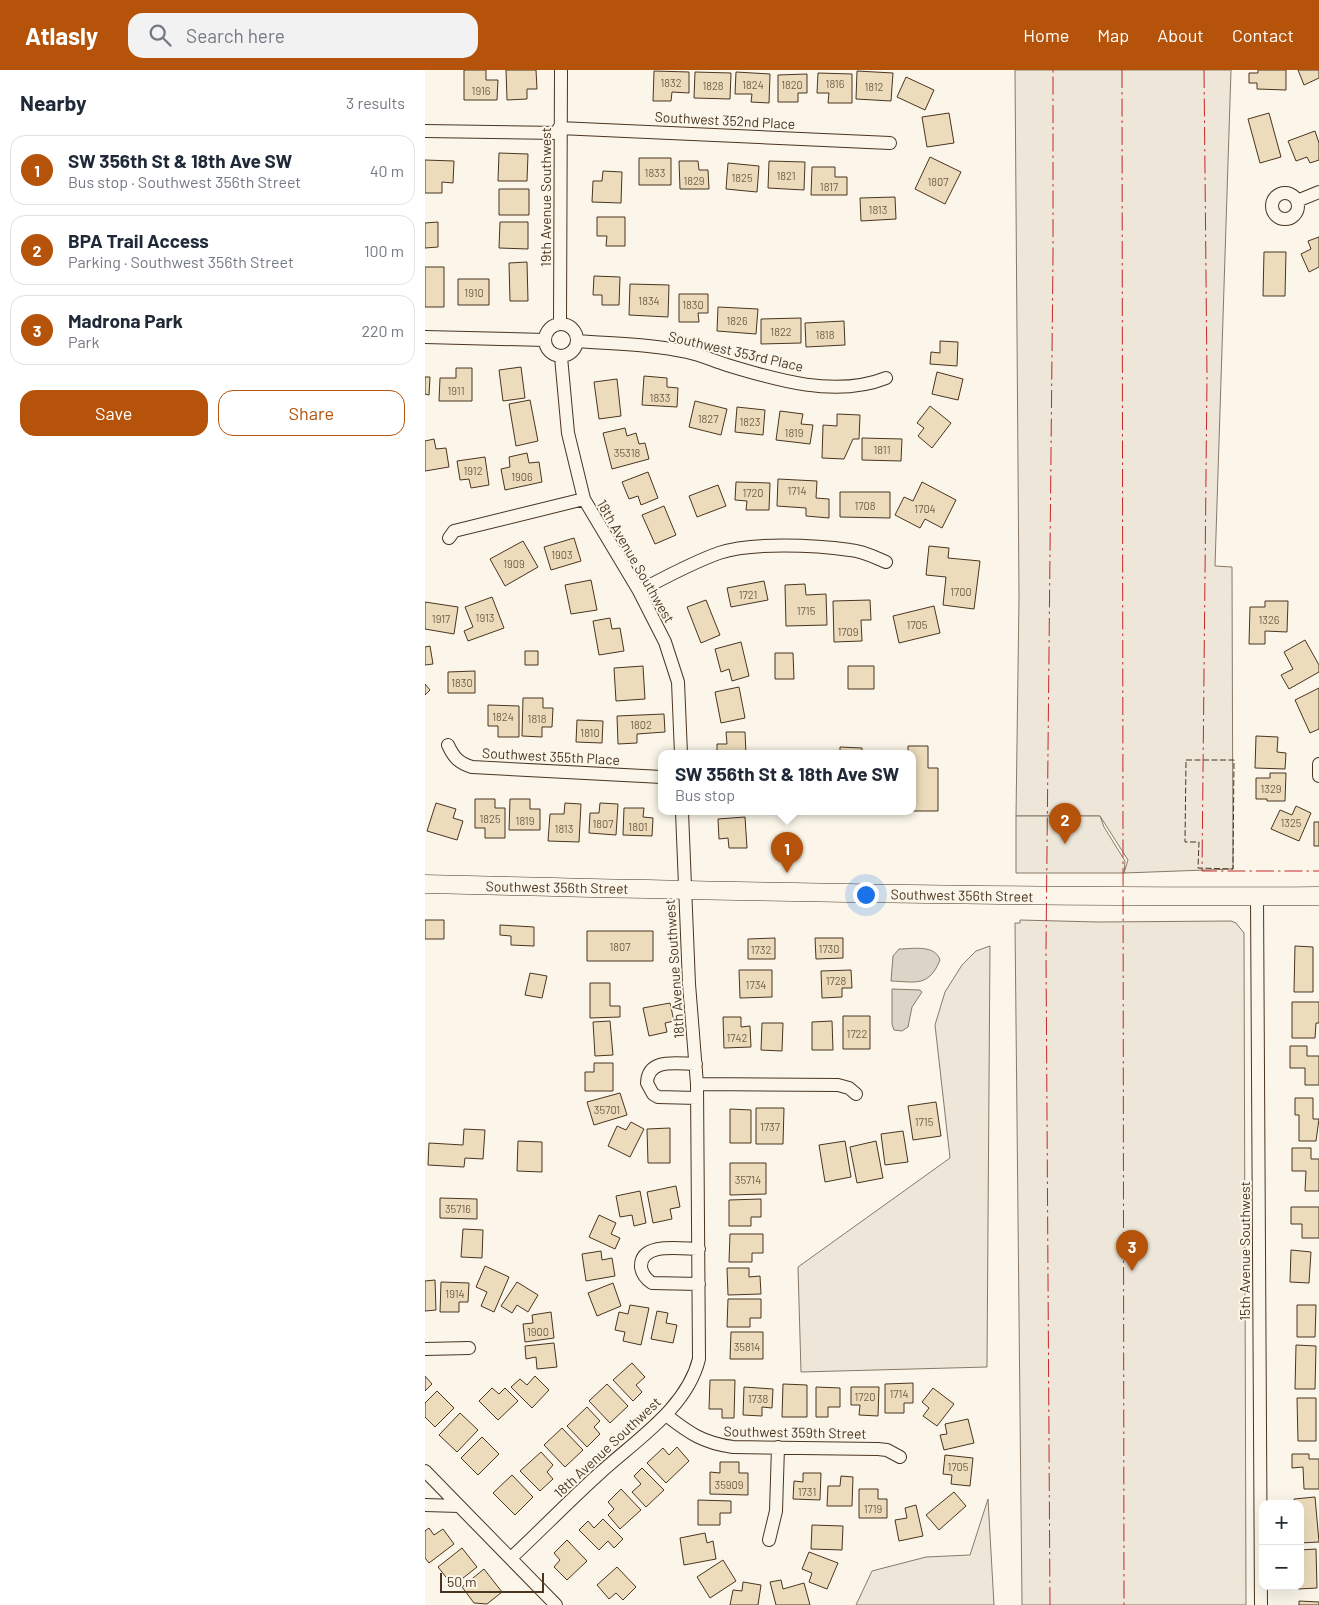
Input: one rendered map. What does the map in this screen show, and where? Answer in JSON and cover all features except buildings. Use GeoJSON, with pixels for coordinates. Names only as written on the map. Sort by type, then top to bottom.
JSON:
{"type":"FeatureCollection","features":[{"type":"Feature","properties":{"kind":"main road","name":"Southwest 356th Street"},"geometry":{"type":"LineString","coordinates":[[425,884],[1135,897],[1319,896]]}},
{"type":"Feature","properties":{"kind":"street","name":"19th Avenue Southwest"},"geometry":{"type":"LineString","coordinates":[[560,323],[559,130],[561,70]]}},
{"type":"Feature","properties":{"kind":"street","name":"Southwest 352nd Place"},"geometry":{"type":"LineString","coordinates":[[425,131],[559,130],[890,143]]}},
{"type":"Feature","properties":{"kind":"street"},"geometry":{"type":"LineString","coordinates":[[1297,201],[1319,192]]}},
{"type":"Feature","properties":{"kind":"street"},"geometry":{"type":"LineString","coordinates":[[560,323],[573,328],[578,342],[573,352],[561,356],[548,350],[545,340],[549,328],[560,323]]}},
{"type":"Feature","properties":{"kind":"street"},"geometry":{"type":"LineString","coordinates":[[425,337],[545,340]]}},
{"type":"Feature","properties":{"kind":"street","name":"Southwest 353rd Place"},"geometry":{"type":"LineString","coordinates":[[578,342],[641,346],[688,352],[781,380],[848,387],[867,386],[886,378]]}},
{"type":"Feature","properties":{"kind":"street"},"geometry":{"type":"LineString","coordinates":[[449,538],[454,531],[584,499],[567,426],[561,356]]}},
{"type":"Feature","properties":{"kind":"street","name":"18th Avenue Southwest"},"geometry":{"type":"LineString","coordinates":[[584,499],[639,591],[665,642],[678,682],[681,750]]}},
{"type":"Feature","properties":{"kind":"street"},"geometry":{"type":"LineString","coordinates":[[639,591],[684,567],[721,553],[758,548],[802,546],[851,550],[886,562]]}},
{"type":"Feature","properties":{"kind":"street","name":"Southwest 355th Place"},"geometry":{"type":"LineString","coordinates":[[448,745],[453,756],[460,763],[472,766],[658,777]]}},
{"type":"Feature","properties":{"kind":"street"},"geometry":{"type":"LineString","coordinates":[[1319,764],[1319,776]]}},
{"type":"Feature","properties":{"kind":"street","name":"18th Avenue Southwest"},"geometry":{"type":"LineString","coordinates":[[511,1558],[599,1473],[666,1415],[695,1375],[699,1358],[697,1084],[684,890],[681,815]]}},
{"type":"Feature","properties":{"kind":"street","name":"15th Avenue Southwest"},"geometry":{"type":"LineString","coordinates":[[1257,896],[1261,1605]]}},
{"type":"Feature","properties":{"kind":"street"},"geometry":{"type":"LineString","coordinates":[[696,1064],[659,1064],[649,1072],[647,1083],[653,1094],[658,1097],[697,1098]]}},
{"type":"Feature","properties":{"kind":"street"},"geometry":{"type":"LineString","coordinates":[[697,1084],[838,1085],[849,1088],[857,1094]]}},
{"type":"Feature","properties":{"kind":"street"},"geometry":{"type":"LineString","coordinates":[[699,1250],[653,1250],[644,1258],[641,1269],[643,1275],[652,1283],[699,1284]]}},
{"type":"Feature","properties":{"kind":"street"},"geometry":{"type":"LineString","coordinates":[[425,1349],[469,1348]]}},
{"type":"Feature","properties":{"kind":"street","name":"Southwest 359th Street"},"geometry":{"type":"LineString","coordinates":[[666,1415],[695,1436],[714,1444],[733,1447],[878,1449],[887,1450],[900,1457]]}},
{"type":"Feature","properties":{"kind":"street"},"geometry":{"type":"LineString","coordinates":[[769,1540],[776,1511],[778,1447]]}},
{"type":"Feature","properties":{"kind":"street"},"geometry":{"type":"LineString","coordinates":[[425,1471],[556,1605]]}},
{"type":"Feature","properties":{"kind":"street"},"geometry":{"type":"LineString","coordinates":[[425,1505],[459,1506]]}},
{"type":"Feature","properties":{"kind":"shaded area"},"geometry":{"type":"Polygon","coordinates":[[[1015,70],[1231,70],[1215,566],[1232,567],[1233,869],[1124,873],[1128,860],[1100,816],[1016,816],[1019,597],[1015,70]]]}},
{"type":"Feature","properties":{"kind":"shaded area"},"geometry":{"type":"Polygon","coordinates":[[[1016,816],[1100,816],[1104,827],[1125,861],[1124,873],[1016,873],[1016,816]]]}},
{"type":"Feature","properties":{"kind":"shaded area"},"geometry":{"type":"Polygon","coordinates":[[[1020,920],[1098,922],[1231,921],[1236,923],[1244,933],[1246,1605],[1022,1605],[1015,923],[1020,923],[1020,920]]]}},
{"type":"Feature","properties":{"kind":"shaded area"},"geometry":{"type":"Polygon","coordinates":[[[990,946],[987,1367],[801,1372],[798,1267],[950,1158],[935,1025],[945,992],[962,965],[976,951],[990,946]]]}},
{"type":"Feature","properties":{"kind":"shaded area"},"geometry":{"type":"Polygon","coordinates":[[[899,949],[928,949],[937,955],[940,960],[936,969],[926,979],[915,982],[891,981],[893,956],[899,949]]]}},
{"type":"Feature","properties":{"kind":"shaded area"},"geometry":{"type":"Polygon","coordinates":[[[892,989],[920,990],[922,992],[912,1007],[908,1027],[902,1031],[894,1030],[892,1024],[892,989]]]}},
{"type":"Feature","properties":{"kind":"shaded area"},"geometry":{"type":"Polygon","coordinates":[[[988,1499],[994,1605],[856,1605],[872,1571],[926,1557],[970,1555],[988,1499]]]}},
{"type":"Feature","properties":{"kind":"fence"},"geometry":{"type":"LineString","coordinates":[[1186,760],[1234,760],[1233,869],[1198,868],[1199,842],[1185,842],[1186,760]]}},
{"type":"Feature","properties":{"kind":"power"},"geometry":{"type":"LineString","coordinates":[[1050,1605],[1046,950],[1053,70]]}},
{"type":"Feature","properties":{"kind":"power"},"geometry":{"type":"LineString","coordinates":[[1122,70],[1124,1605]]}},
{"type":"Feature","properties":{"kind":"power"},"geometry":{"type":"LineString","coordinates":[[1204,70],[1207,377],[1202,871],[1319,871]]}},
{"type":"Feature","properties":{"kind":"place","name":"BPA Trail Access"},"geometry":{"type":"Point","coordinates":[1065,844]}},
{"type":"Feature","properties":{"kind":"place","name":"SW 356th St & 18th Ave SW"},"geometry":{"type":"Point","coordinates":[787,873]}},
{"type":"Feature","properties":{"kind":"place","name":"Madrona Park"},"geometry":{"type":"Point","coordinates":[1132,1271]}}]}
